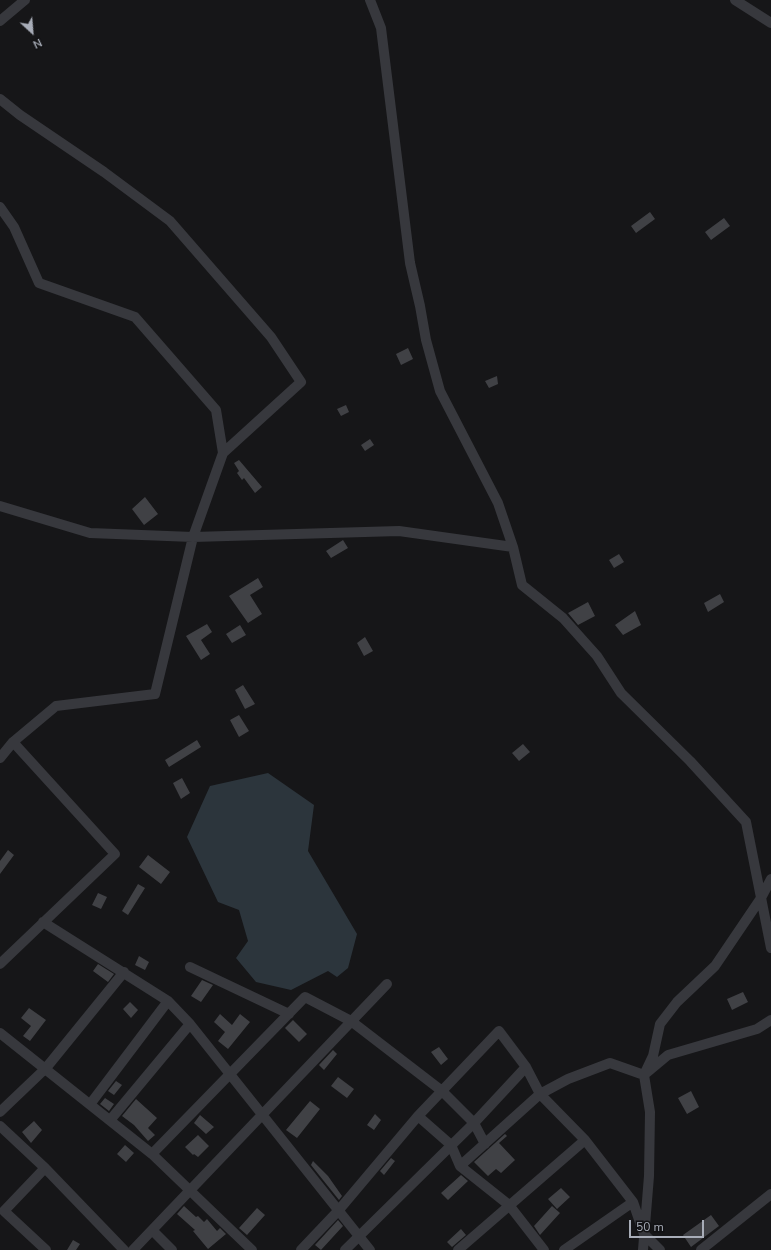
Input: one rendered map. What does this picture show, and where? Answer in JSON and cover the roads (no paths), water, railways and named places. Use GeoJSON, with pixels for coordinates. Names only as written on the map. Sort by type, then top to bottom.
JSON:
{"type":"FeatureCollection","features":[{"type":"Feature","properties":{"kind":"street"},"geometry":{"type":"LineString","coordinates":[[0,21],[26,0]]}},
{"type":"Feature","properties":{"kind":"street"},"geometry":{"type":"LineString","coordinates":[[370,0],[381,28],[410,264],[426,340],[440,391],[498,503],[513,547],[522,586],[563,618],[597,656],[621,693],[690,761],[746,822],[771,948]]}},
{"type":"Feature","properties":{"kind":"street"},"geometry":{"type":"LineString","coordinates":[[735,0],[771,23]]}},
{"type":"Feature","properties":{"kind":"street"},"geometry":{"type":"LineString","coordinates":[[0,98],[20,115],[104,172],[170,221],[271,337],[301,382],[223,453],[192,537],[155,694],[56,706],[13,742],[0,758]]}},
{"type":"Feature","properties":{"kind":"street"},"geometry":{"type":"LineString","coordinates":[[0,207],[14,228],[39,283],[135,317],[216,410],[223,453]]}},
{"type":"Feature","properties":{"kind":"street"},"geometry":{"type":"LineString","coordinates":[[0,506],[90,533],[192,537],[399,531],[513,547]]}},
{"type":"Feature","properties":{"kind":"street"},"geometry":{"type":"LineString","coordinates":[[0,964],[115,854],[13,742]]}},
{"type":"Feature","properties":{"kind":"street"},"geometry":{"type":"LineString","coordinates":[[643,1250],[649,1176],[650,1112],[644,1075],[653,1056],[660,1024],[677,1002],[715,966],[761,898],[771,879]]}},
{"type":"Feature","properties":{"kind":"street"},"geometry":{"type":"LineString","coordinates":[[43,922],[168,1001],[190,1024],[370,1250]]}},
{"type":"Feature","properties":{"kind":"street"},"geometry":{"type":"LineString","coordinates":[[190,967],[289,1014]]}},
{"type":"Feature","properties":{"kind":"street"},"geometry":{"type":"LineString","coordinates":[[0,1112],[46,1068],[124,972]]}},
{"type":"Feature","properties":{"kind":"street"},"geometry":{"type":"LineString","coordinates":[[133,1250],[263,1116],[387,984]]}},
{"type":"Feature","properties":{"kind":"street"},"geometry":{"type":"LineString","coordinates":[[152,1154],[230,1076],[305,997],[351,1021],[442,1091],[474,1123],[485,1144]]}},
{"type":"Feature","properties":{"kind":"street"},"geometry":{"type":"LineString","coordinates":[[91,1103],[168,1001]]}},
{"type":"Feature","properties":{"kind":"street"},"geometry":{"type":"LineString","coordinates":[[644,1075],[668,1055],[757,1029],[771,1020]]}},
{"type":"Feature","properties":{"kind":"street"},"geometry":{"type":"LineString","coordinates":[[111,1119],[190,1024]]}},
{"type":"Feature","properties":{"kind":"street"},"geometry":{"type":"LineString","coordinates":[[301,1250],[338,1211],[418,1116],[499,1031],[526,1067],[540,1094],[585,1140],[633,1202],[644,1234],[660,1250]]}},
{"type":"Feature","properties":{"kind":"street"},"geometry":{"type":"LineString","coordinates":[[0,1033],[91,1103],[152,1154],[252,1250]]}},
{"type":"Feature","properties":{"kind":"street"},"geometry":{"type":"LineString","coordinates":[[460,1166],[540,1094],[568,1079],[610,1063],[644,1075]]}},
{"type":"Feature","properties":{"kind":"street"},"geometry":{"type":"LineString","coordinates":[[345,1250],[474,1123],[526,1067]]}},
{"type":"Feature","properties":{"kind":"street"},"geometry":{"type":"LineString","coordinates":[[418,1116],[451,1145],[460,1166],[509,1205],[544,1250]]}},
{"type":"Feature","properties":{"kind":"street"},"geometry":{"type":"LineString","coordinates":[[0,1126],[45,1168],[124,1250]]}},
{"type":"Feature","properties":{"kind":"street"},"geometry":{"type":"LineString","coordinates":[[458,1250],[585,1140]]}},
{"type":"Feature","properties":{"kind":"street"},"geometry":{"type":"LineString","coordinates":[[45,1168],[4,1211],[46,1250]]}},
{"type":"Feature","properties":{"kind":"street"},"geometry":{"type":"LineString","coordinates":[[701,1250],[771,1194]]}},
{"type":"Feature","properties":{"kind":"street"},"geometry":{"type":"LineString","coordinates":[[564,1250],[633,1202]]}},
{"type":"Feature","properties":{"kind":"street"},"geometry":{"type":"LineString","coordinates":[[152,1230],[172,1250]]}}]}
